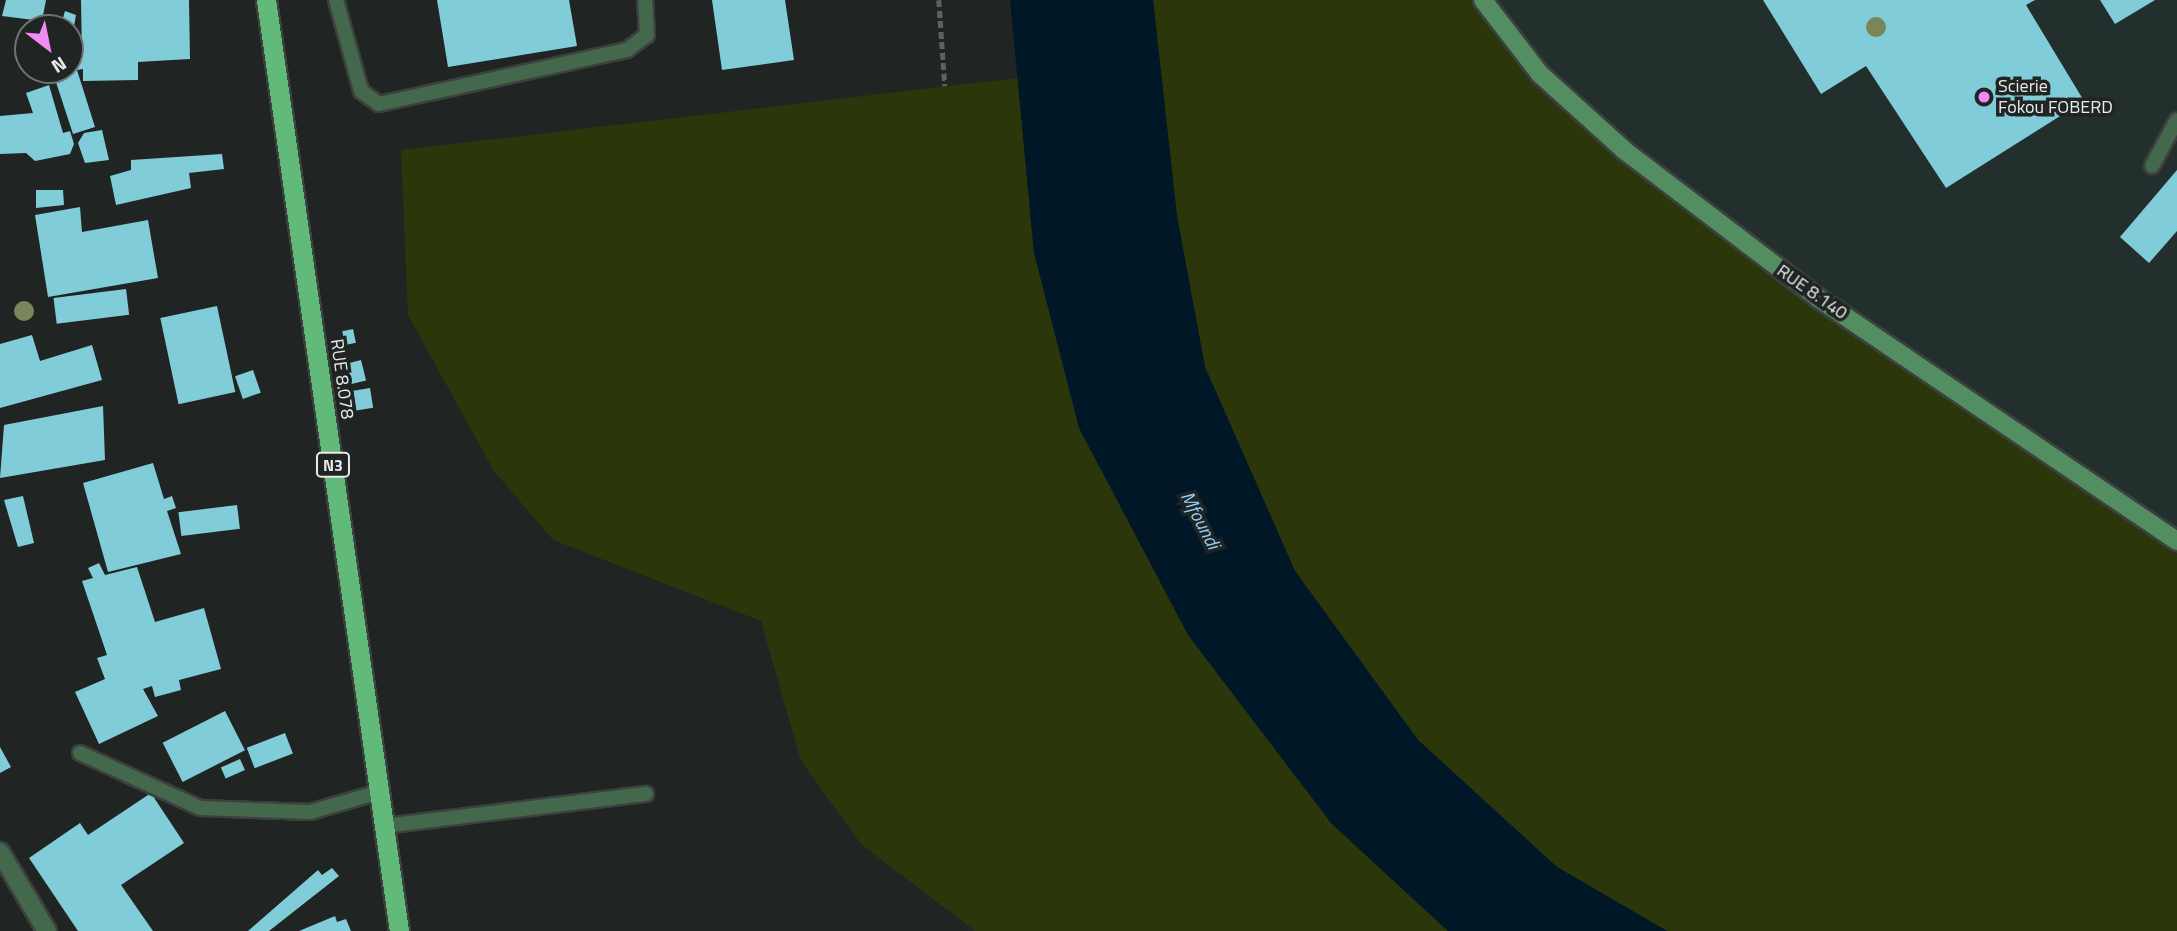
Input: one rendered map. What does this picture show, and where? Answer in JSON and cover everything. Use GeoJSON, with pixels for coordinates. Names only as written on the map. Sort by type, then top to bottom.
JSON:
{"type":"FeatureCollection","features":[{"type":"Feature","properties":{"kind":"highway","name":"RUE 8.078"},"geometry":{"type":"LineString","coordinates":[[266,0],[399,931]]}},
{"type":"Feature","properties":{"kind":"main road","name":"RUE 8.140"},"geometry":{"type":"LineString","coordinates":[[1483,0],[1539,75],[1624,150],[1818,298],[2177,541]]}},
{"type":"Feature","properties":{"kind":"street"},"geometry":{"type":"LineString","coordinates":[[0,852],[47,931]]}},
{"type":"Feature","properties":{"kind":"lane"},"geometry":{"type":"LineString","coordinates":[[336,0],[361,91],[379,104],[626,50],[647,35],[645,0]]}},
{"type":"Feature","properties":{"kind":"lane"},"geometry":{"type":"LineString","coordinates":[[2152,166],[2177,120]]}},
{"type":"Feature","properties":{"kind":"lane"},"geometry":{"type":"LineString","coordinates":[[80,753],[200,808],[310,811],[379,793]]}},
{"type":"Feature","properties":{"kind":"lane"},"geometry":{"type":"LineString","coordinates":[[384,826],[646,794]]}},
{"type":"Feature","properties":{"kind":"path"},"geometry":{"type":"LineString","coordinates":[[939,0],[945,86]]}},
{"type":"Feature","properties":{"kind":"shaded area"},"geometry":{"type":"Polygon","coordinates":[[[1483,0],[2177,0],[2177,541],[1818,298],[1540,74],[1483,0]]]}},
{"type":"Feature","properties":{"kind":"green space"},"geometry":{"type":"Polygon","coordinates":[[[1153,0],[1483,0],[1540,75],[1624,150],[2177,541],[2177,931],[1667,931],[1557,867],[1418,740],[1295,571],[1205,367],[1177,216],[1153,0]]]}},
{"type":"Feature","properties":{"kind":"green space"},"geometry":{"type":"Polygon","coordinates":[[[1018,78],[1034,253],[1331,823],[1448,931],[975,931],[861,844],[801,761],[761,621],[553,540],[494,471],[408,315],[401,150],[1018,78]]]}},
{"type":"Feature","properties":{"kind":"water","name":"Mfoundi"},"geometry":{"type":"Polygon","coordinates":[[[1010,0],[1153,0],[1177,216],[1205,367],[1295,571],[1418,740],[1557,867],[1667,931],[1448,931],[1331,823],[1188,635],[1079,428],[1034,253],[1010,0]]]}},
{"type":"Feature","properties":{"kind":"building"},"geometry":{"type":"Polygon","coordinates":[[[6,0],[46,0],[43,14],[2,16],[6,0]]]}},
{"type":"Feature","properties":{"kind":"building"},"geometry":{"type":"Polygon","coordinates":[[[81,0],[189,0],[190,59],[138,62],[138,80],[84,81],[84,14],[81,14],[81,0]]]}},
{"type":"Feature","properties":{"kind":"building"},"geometry":{"type":"Polygon","coordinates":[[[437,0],[569,0],[577,46],[448,67],[437,0]]]}},
{"type":"Feature","properties":{"kind":"building"},"geometry":{"type":"Polygon","coordinates":[[[712,0],[785,0],[794,60],[722,70],[712,0]]]}},
{"type":"Feature","properties":{"kind":"building","name":"Scierie Fokou FOBERD"},"geometry":{"type":"Polygon","coordinates":[[[1763,0],[2035,0],[2026,5],[2084,101],[1946,188],[1866,66],[1821,94],[1763,0]]]}},
{"type":"Feature","properties":{"kind":"building"},"geometry":{"type":"Polygon","coordinates":[[[2100,0],[2155,0],[2115,24],[2100,0]]]}},
{"type":"Feature","properties":{"kind":"building"},"geometry":{"type":"Polygon","coordinates":[[[57,84],[81,84],[95,127],[73,134],[57,84]]]}},
{"type":"Feature","properties":{"kind":"building"},"geometry":{"type":"Polygon","coordinates":[[[49,85],[63,133],[70,131],[74,144],[70,154],[35,161],[26,153],[0,154],[0,116],[33,113],[26,93],[49,85]]]}},
{"type":"Feature","properties":{"kind":"building"},"geometry":{"type":"Polygon","coordinates":[[[102,130],[109,160],[85,163],[78,143],[84,133],[102,130]]]}},
{"type":"Feature","properties":{"kind":"building"},"geometry":{"type":"Polygon","coordinates":[[[222,154],[224,169],[189,173],[191,188],[116,205],[110,176],[131,170],[131,160],[222,154]]]}},
{"type":"Feature","properties":{"kind":"building"},"geometry":{"type":"Polygon","coordinates":[[[2177,170],[2177,231],[2149,263],[2120,237],[2177,170]]]}},
{"type":"Feature","properties":{"kind":"building"},"geometry":{"type":"Polygon","coordinates":[[[36,190],[63,190],[64,205],[36,208],[36,190]]]}},
{"type":"Feature","properties":{"kind":"building"},"geometry":{"type":"Polygon","coordinates":[[[80,207],[82,232],[148,220],[158,278],[48,297],[35,215],[80,207]]]}},
{"type":"Feature","properties":{"kind":"building"},"geometry":{"type":"Polygon","coordinates":[[[126,289],[129,315],[57,324],[54,298],[126,289]]]}},
{"type":"Feature","properties":{"kind":"building"},"geometry":{"type":"Polygon","coordinates":[[[217,306],[235,392],[179,404],[160,318],[217,306]]]}},
{"type":"Feature","properties":{"kind":"building"},"geometry":{"type":"Polygon","coordinates":[[[353,329],[356,343],[345,345],[342,331],[353,329]]]}},
{"type":"Feature","properties":{"kind":"building"},"geometry":{"type":"Polygon","coordinates":[[[32,335],[40,361],[92,345],[102,380],[0,408],[0,344],[32,335]]]}},
{"type":"Feature","properties":{"kind":"building"},"geometry":{"type":"Polygon","coordinates":[[[361,360],[366,380],[352,384],[346,364],[361,360]]]}},
{"type":"Feature","properties":{"kind":"building"},"geometry":{"type":"Polygon","coordinates":[[[253,370],[261,393],[243,399],[235,376],[253,370]]]}},
{"type":"Feature","properties":{"kind":"building"},"geometry":{"type":"Polygon","coordinates":[[[370,388],[373,408],[356,410],[353,391],[370,388]]]}},
{"type":"Feature","properties":{"kind":"building"},"geometry":{"type":"Polygon","coordinates":[[[103,406],[105,460],[0,478],[4,425],[103,406]]]}},
{"type":"Feature","properties":{"kind":"building"},"geometry":{"type":"Polygon","coordinates":[[[153,463],[164,499],[172,496],[176,508],[167,511],[181,554],[108,572],[83,483],[153,463]]]}},
{"type":"Feature","properties":{"kind":"building"},"geometry":{"type":"Polygon","coordinates":[[[23,496],[34,543],[18,547],[4,500],[23,496]]]}},
{"type":"Feature","properties":{"kind":"building"},"geometry":{"type":"Polygon","coordinates":[[[237,505],[240,529],[181,536],[178,512],[237,505]]]}},
{"type":"Feature","properties":{"kind":"building"},"geometry":{"type":"Polygon","coordinates":[[[99,563],[105,575],[137,567],[155,622],[204,608],[221,669],[179,680],[181,690],[155,697],[152,686],[143,689],[158,716],[99,744],[75,692],[105,679],[97,658],[107,655],[82,581],[93,578],[88,568],[99,563]]]}},
{"type":"Feature","properties":{"kind":"building"},"geometry":{"type":"Polygon","coordinates":[[[225,711],[245,750],[183,782],[163,743],[225,711]]]}},
{"type":"Feature","properties":{"kind":"building"},"geometry":{"type":"Polygon","coordinates":[[[285,733],[293,754],[255,768],[247,748],[285,733]]]}},
{"type":"Feature","properties":{"kind":"building"},"geometry":{"type":"Polygon","coordinates":[[[0,747],[11,767],[0,773],[0,747]]]}},
{"type":"Feature","properties":{"kind":"building"},"geometry":{"type":"Polygon","coordinates":[[[240,759],[245,770],[226,779],[221,768],[240,759]]]}},
{"type":"Feature","properties":{"kind":"building"},"geometry":{"type":"Polygon","coordinates":[[[151,793],[184,843],[121,885],[153,931],[78,931],[29,858],[80,823],[88,835],[151,793]]]}},
{"type":"Feature","properties":{"kind":"building"},"geometry":{"type":"Polygon","coordinates":[[[332,868],[339,876],[269,931],[248,931],[318,870],[322,875],[332,868]]]}},
{"type":"Feature","properties":{"kind":"building"},"geometry":{"type":"Polygon","coordinates":[[[335,916],[337,922],[346,919],[351,931],[299,931],[335,916]]]}},
{"type":"Feature","properties":{"kind":"place","name":"Scierie Fokou FOBERD"},"geometry":{"type":"Point","coordinates":[1984,97]}}]}
